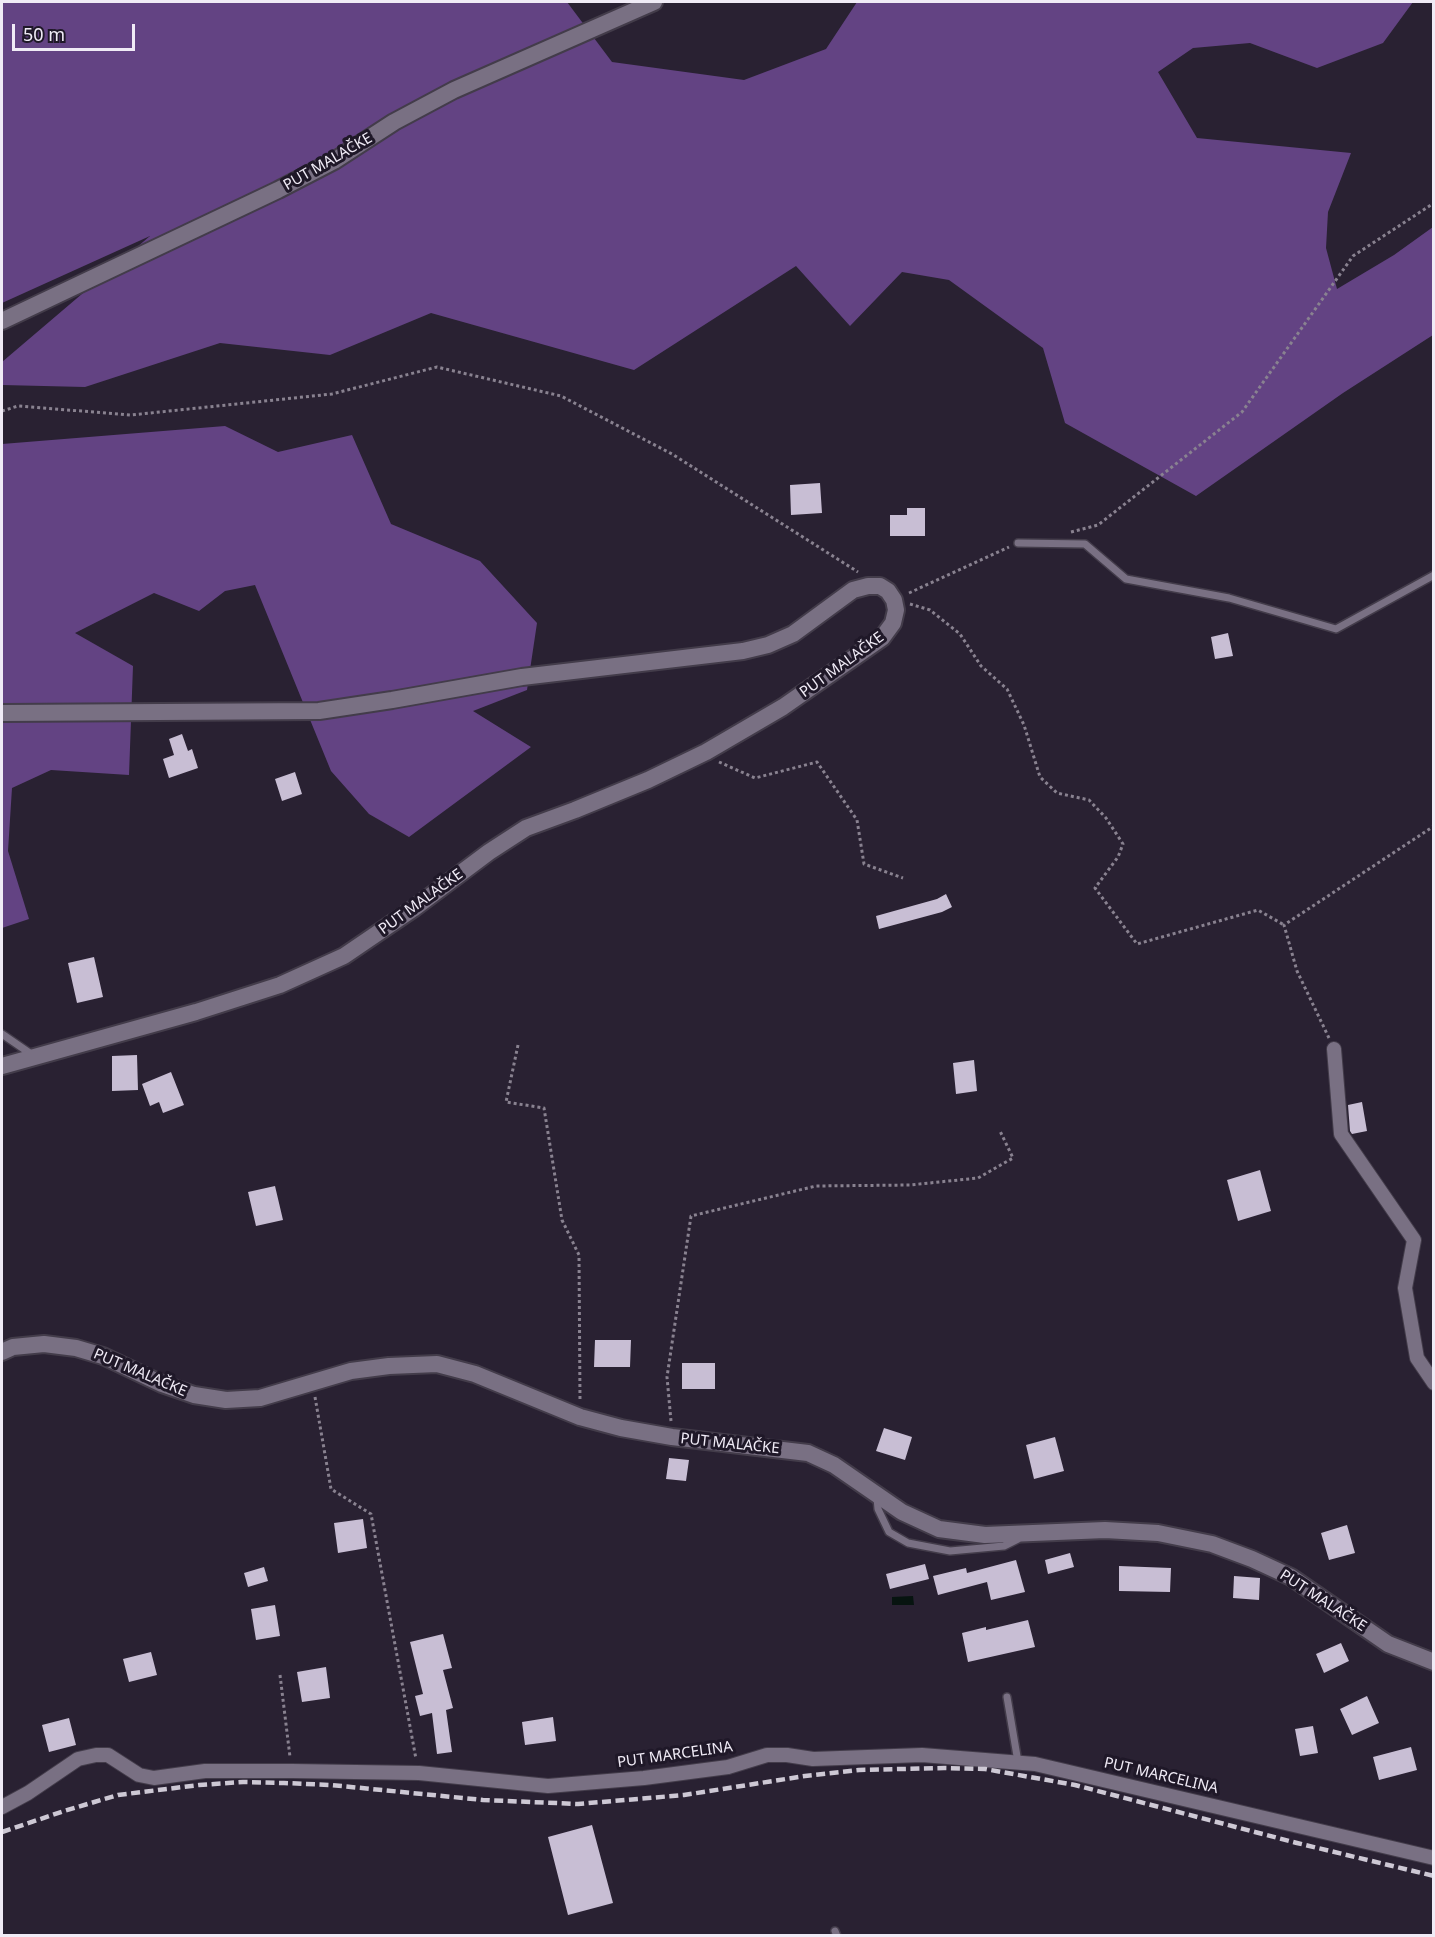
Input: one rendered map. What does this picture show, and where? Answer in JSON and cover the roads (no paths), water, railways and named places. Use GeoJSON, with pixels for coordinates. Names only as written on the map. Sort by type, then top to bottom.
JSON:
{"type":"FeatureCollection","features":[{"type":"Feature","properties":{"kind":"main road","name":"PUT MALAČKE"},"geometry":{"type":"LineString","coordinates":[[2,321],[278,190],[334,161],[394,122],[454,90],[654,2]]}},
{"type":"Feature","properties":{"kind":"main road","name":"PUT MALAČKE"},"geometry":{"type":"LineString","coordinates":[[2,713],[319,711],[522,677],[668,658],[743,651],[768,645],[794,634],[853,590],[868,586],[880,586],[888,591],[894,600],[896,610],[893,623],[882,638],[783,707],[705,752],[648,780],[526,828],[344,956],[269,988],[196,1012],[2,1066]]}},
{"type":"Feature","properties":{"kind":"main road","name":"PUT MALAČKE"},"geometry":{"type":"LineString","coordinates":[[2,1352],[13,1347],[44,1344],[76,1348],[103,1356],[162,1384],[194,1395],[226,1400],[260,1398],[351,1371],[389,1366],[437,1364],[475,1374],[580,1417],[621,1428],[672,1437],[808,1453],[834,1465],[903,1512],[939,1529],[985,1535],[1105,1530],[1158,1533],[1212,1544],[1252,1558],[1291,1577],[1388,1644],[1434,1662]]}},
{"type":"Feature","properties":{"kind":"street"},"geometry":{"type":"LineString","coordinates":[[1334,1048],[1341,1134],[1414,1240],[1406,1288],[1417,1358],[1434,1383]]}},
{"type":"Feature","properties":{"kind":"street","name":"PUT MARCELINA"},"geometry":{"type":"LineString","coordinates":[[2,1807],[28,1793],[78,1759],[96,1755],[108,1755],[139,1775],[154,1778],[205,1771],[419,1773],[548,1786],[644,1778],[728,1767],[767,1755],[813,1759],[922,1755],[1035,1764],[1434,1858]]}},
{"type":"Feature","properties":{"kind":"lane"},"geometry":{"type":"LineString","coordinates":[[1018,543],[1086,544],[1126,579],[1228,598],[1336,629],[1434,575]]}},
{"type":"Feature","properties":{"kind":"lane"},"geometry":{"type":"LineString","coordinates":[[2,1034],[36,1057]]}},
{"type":"Feature","properties":{"kind":"lane"},"geometry":{"type":"LineString","coordinates":[[876,1494],[878,1509],[889,1532],[908,1543],[950,1551],[1004,1546],[1028,1533]]}},
{"type":"Feature","properties":{"kind":"lane"},"geometry":{"type":"LineString","coordinates":[[1007,1697],[1018,1762]]}},
{"type":"Feature","properties":{"kind":"railway"},"geometry":{"type":"LineString","coordinates":[[2,1832],[118,1795],[243,1782],[331,1785],[483,1800],[578,1804],[684,1795],[859,1770],[985,1769],[1075,1785],[1434,1876]]}}]}
